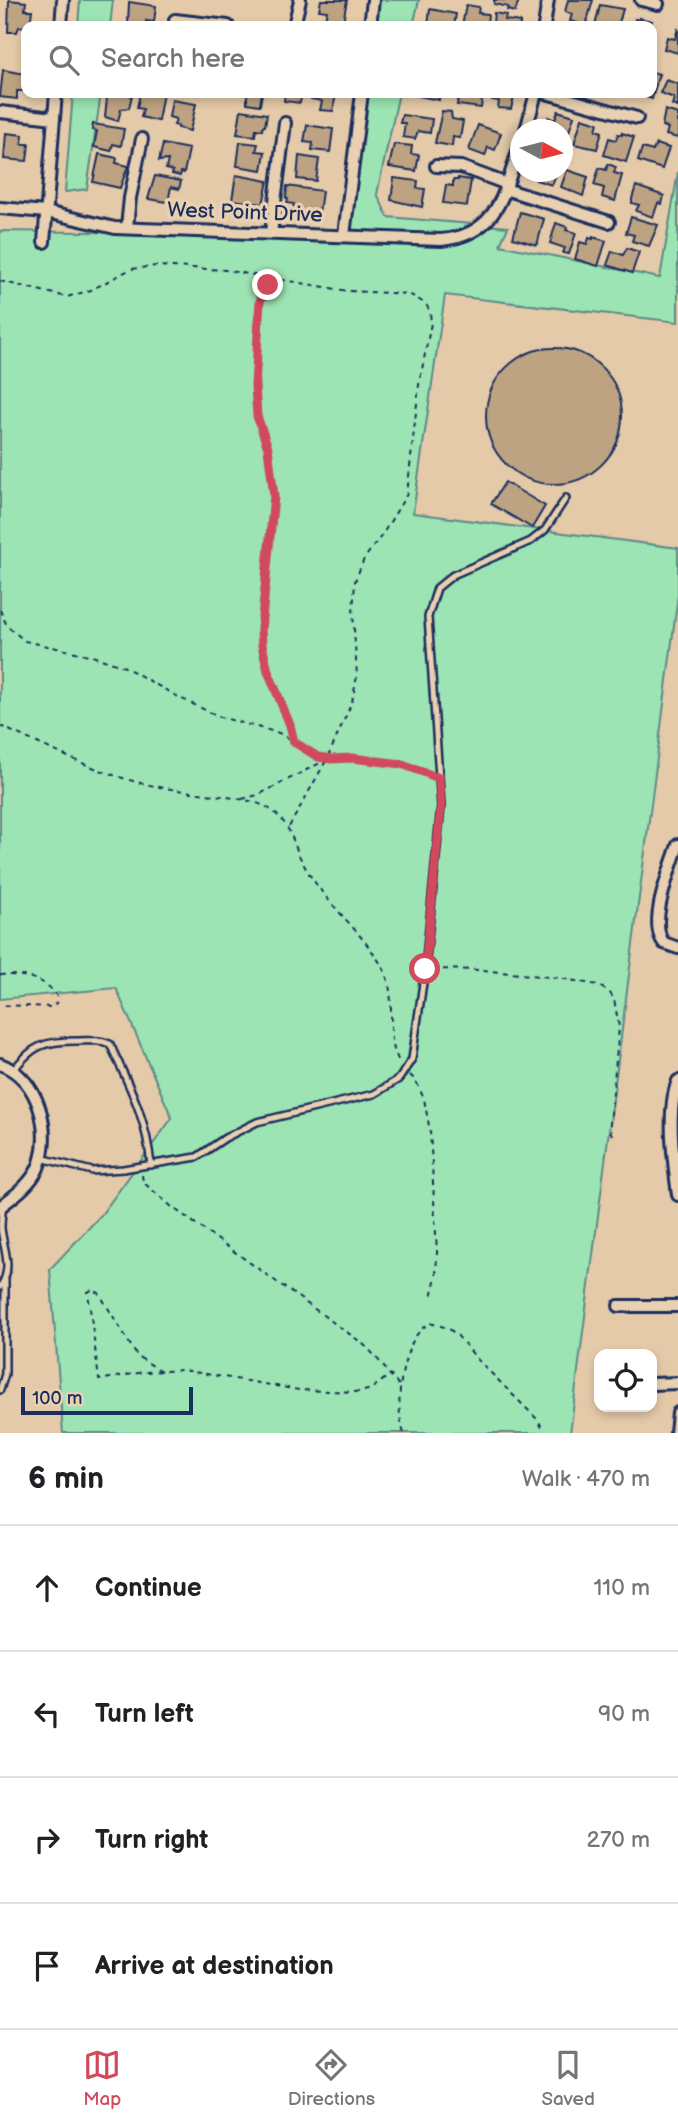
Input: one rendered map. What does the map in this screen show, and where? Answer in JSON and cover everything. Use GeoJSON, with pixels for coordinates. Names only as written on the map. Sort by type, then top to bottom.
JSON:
{"type":"FeatureCollection","features":[{"type":"Feature","properties":{"kind":"street"},"geometry":{"type":"LineString","coordinates":[[61,21],[63,0]]}},
{"type":"Feature","properties":{"kind":"street"},"geometry":{"type":"LineString","coordinates":[[295,21],[300,0]]}},
{"type":"Feature","properties":{"kind":"street"},"geometry":{"type":"LineString","coordinates":[[371,21],[373,0]]}},
{"type":"Feature","properties":{"kind":"street"},"geometry":{"type":"LineString","coordinates":[[545,21],[548,0]]}},
{"type":"Feature","properties":{"kind":"street"},"geometry":{"type":"LineString","coordinates":[[642,0],[658,4]]}},
{"type":"Feature","properties":{"kind":"street"},"geometry":{"type":"LineString","coordinates":[[175,20],[184,21]]}},
{"type":"Feature","properties":{"kind":"street"},"geometry":{"type":"LineString","coordinates":[[44,242],[56,98]]}},
{"type":"Feature","properties":{"kind":"street"},"geometry":{"type":"LineString","coordinates":[[344,235],[361,98]]}},
{"type":"Feature","properties":{"kind":"street"},"geometry":{"type":"LineString","coordinates":[[529,119],[535,98]]}},
{"type":"Feature","properties":{"kind":"street"},"geometry":{"type":"LineString","coordinates":[[564,98],[637,118]]}},
{"type":"Feature","properties":{"kind":"street"},"geometry":{"type":"LineString","coordinates":[[0,112],[54,118]]}},
{"type":"Feature","properties":{"kind":"street"},"geometry":{"type":"LineString","coordinates":[[271,233],[285,123]]}},
{"type":"Feature","properties":{"kind":"street"},"geometry":{"type":"LineString","coordinates":[[127,227],[142,139]]}},
{"type":"Feature","properties":{"kind":"street"},"geometry":{"type":"LineString","coordinates":[[436,166],[461,167],[506,186],[609,222]]}},
{"type":"Feature","properties":{"kind":"street"},"geometry":{"type":"LineString","coordinates":[[506,186],[510,174]]}},
{"type":"Feature","properties":{"kind":"street","name":"West Point Drive"},"geometry":{"type":"LineString","coordinates":[[0,208],[46,212],[115,228],[441,240],[458,238],[486,223],[497,209],[506,186]]}},
{"type":"Feature","properties":{"kind":"street"},"geometry":{"type":"LineString","coordinates":[[678,845],[661,901],[657,928],[662,942],[678,948]]}},
{"type":"Feature","properties":{"kind":"street"},"geometry":{"type":"LineString","coordinates":[[0,1063],[12,1071],[38,1101],[45,1129],[41,1158],[29,1183],[1,1206]]}},
{"type":"Feature","properties":{"kind":"street"},"geometry":{"type":"LineString","coordinates":[[677,1081],[672,1152],[678,1195]]}},
{"type":"Feature","properties":{"kind":"street"},"geometry":{"type":"LineString","coordinates":[[619,1306],[678,1306]]}},
{"type":"Feature","properties":{"kind":"street"},"geometry":{"type":"LineString","coordinates":[[657,1384],[678,1383]]}},
{"type":"Feature","properties":{"kind":"street"},"geometry":{"type":"LineString","coordinates":[[676,1433],[678,1413]]}},
{"type":"Feature","properties":{"kind":"lane"},"geometry":{"type":"LineString","coordinates":[[41,1158],[92,1171],[139,1167],[197,1157],[225,1138],[257,1122],[374,1094],[399,1079],[412,1059],[425,969],[441,806],[428,617],[437,587],[453,575],[531,541],[545,530],[566,498]]}},
{"type":"Feature","properties":{"kind":"lane"},"geometry":{"type":"LineString","coordinates":[[12,1071],[32,1050],[55,1040],[100,1040],[110,1044],[142,1112],[152,1165]]}},
{"type":"Feature","properties":{"kind":"lane"},"geometry":{"type":"LineString","coordinates":[[0,1390],[5,1374],[5,1280],[8,1263],[1,1228],[1,1206]]}},
{"type":"Feature","properties":{"kind":"lane"},"geometry":{"type":"LineString","coordinates":[[0,1287],[5,1280]]}},
{"type":"Feature","properties":{"kind":"path"},"geometry":{"type":"LineString","coordinates":[[0,281],[67,297],[91,290],[131,268],[156,266],[225,270],[348,291],[409,294],[426,304],[430,312],[430,323],[419,385],[407,494],[359,568],[352,613],[356,665],[352,702],[327,758],[289,827]]}},
{"type":"Feature","properties":{"kind":"path"},"geometry":{"type":"LineString","coordinates":[[275,279],[262,292],[260,301],[255,386],[257,416],[268,448],[274,496],[261,629],[264,659],[294,742]]}},
{"type":"Feature","properties":{"kind":"path"},"geometry":{"type":"LineString","coordinates":[[0,610],[7,626],[24,641],[89,655],[125,667],[220,717],[279,733],[318,757],[402,764],[439,778]]}},
{"type":"Feature","properties":{"kind":"path"},"geometry":{"type":"LineString","coordinates":[[0,726],[132,781],[258,803],[269,808],[289,827],[302,863],[319,889],[354,926],[382,965],[389,981],[393,1039],[398,1060],[416,1081],[428,1116],[436,1252],[436,1276],[431,1297]]}},
{"type":"Feature","properties":{"kind":"path"},"geometry":{"type":"LineString","coordinates":[[241,799],[258,795],[327,758]]}},
{"type":"Feature","properties":{"kind":"path"},"geometry":{"type":"LineString","coordinates":[[425,969],[482,970],[559,978],[598,985],[610,993],[619,1021],[610,1124],[615,1139]]}},
{"type":"Feature","properties":{"kind":"path"},"geometry":{"type":"LineString","coordinates":[[0,975],[20,974],[34,978],[56,992],[60,1000],[51,1007],[0,1004]]}},
{"type":"Feature","properties":{"kind":"path"},"geometry":{"type":"LineString","coordinates":[[139,1167],[144,1182],[172,1207],[362,1343],[379,1358],[399,1385]]}},
{"type":"Feature","properties":{"kind":"path"},"geometry":{"type":"LineString","coordinates":[[161,1371],[137,1356],[99,1293],[92,1290],[88,1292],[99,1380],[183,1370],[299,1390],[360,1392],[371,1389],[390,1376]]}},
{"type":"Feature","properties":{"kind":"path"},"geometry":{"type":"LineString","coordinates":[[404,1433],[398,1401],[399,1385],[416,1334],[430,1323],[438,1323],[457,1335],[539,1421],[544,1433]]}},
{"type":"Feature","properties":{"kind":"green space"},"geometry":{"type":"Polygon","coordinates":[[[80,0],[113,0],[111,21],[78,21],[80,0]]]}},
{"type":"Feature","properties":{"kind":"green space"},"geometry":{"type":"Polygon","coordinates":[[[373,0],[419,0],[414,21],[370,21],[373,0]]]}},
{"type":"Feature","properties":{"kind":"green space"},"geometry":{"type":"Polygon","coordinates":[[[73,98],[100,98],[87,189],[65,192],[73,98]]]}},
{"type":"Feature","properties":{"kind":"green space"},"geometry":{"type":"Polygon","coordinates":[[[360,98],[398,98],[377,194],[388,217],[508,227],[500,245],[660,278],[678,172],[678,322],[445,295],[413,513],[678,548],[678,595],[570,1433],[63,1433],[50,1269],[101,1215],[172,1118],[116,988],[0,999],[0,231],[343,235],[360,98]]]}},
{"type":"Feature","properties":{"kind":"building"},"geometry":{"type":"Polygon","coordinates":[[[9,0],[26,2],[25,10],[32,10],[31,21],[21,21],[17,32],[8,32],[9,0]]]}},
{"type":"Feature","properties":{"kind":"building"},"geometry":{"type":"Polygon","coordinates":[[[321,0],[347,0],[343,21],[325,18],[327,11],[319,10],[321,0]]]}},
{"type":"Feature","properties":{"kind":"building"},"geometry":{"type":"Polygon","coordinates":[[[494,0],[519,0],[515,12],[507,10],[508,7],[494,4],[494,0]]]}},
{"type":"Feature","properties":{"kind":"building"},"geometry":{"type":"Polygon","coordinates":[[[568,0],[593,0],[587,21],[570,21],[572,14],[565,12],[568,0]]]}},
{"type":"Feature","properties":{"kind":"building"},"geometry":{"type":"Polygon","coordinates":[[[129,2],[156,6],[154,21],[128,21],[129,2]]]}},
{"type":"Feature","properties":{"kind":"building"},"geometry":{"type":"Polygon","coordinates":[[[466,5],[479,7],[478,13],[488,14],[487,21],[463,21],[466,5]]]}},
{"type":"Feature","properties":{"kind":"building"},"geometry":{"type":"Polygon","coordinates":[[[600,5],[623,9],[619,21],[596,21],[600,5]]]}},
{"type":"Feature","properties":{"kind":"building"},"geometry":{"type":"Polygon","coordinates":[[[430,9],[456,14],[455,21],[429,21],[430,9]]]}},
{"type":"Feature","properties":{"kind":"building"},"geometry":{"type":"Polygon","coordinates":[[[494,13],[506,15],[505,20],[512,21],[493,21],[494,13]]]}},
{"type":"Feature","properties":{"kind":"building"},"geometry":{"type":"Polygon","coordinates":[[[678,28],[678,53],[664,49],[667,37],[675,39],[678,28]]]}},
{"type":"Feature","properties":{"kind":"building"},"geometry":{"type":"Polygon","coordinates":[[[3,70],[21,73],[21,91],[17,91],[17,99],[0,97],[3,70]]]}},
{"type":"Feature","properties":{"kind":"building"},"geometry":{"type":"Polygon","coordinates":[[[666,80],[678,84],[678,107],[672,105],[674,98],[660,93],[666,80]]]}},
{"type":"Feature","properties":{"kind":"building"},"geometry":{"type":"Polygon","coordinates":[[[107,98],[131,98],[129,108],[121,109],[118,121],[105,117],[107,98]]]}},
{"type":"Feature","properties":{"kind":"building"},"geometry":{"type":"Polygon","coordinates":[[[139,98],[162,98],[158,121],[141,117],[143,109],[137,108],[139,98]]]}},
{"type":"Feature","properties":{"kind":"building"},"geometry":{"type":"Polygon","coordinates":[[[247,98],[261,98],[260,105],[247,103],[247,98]]]}},
{"type":"Feature","properties":{"kind":"building"},"geometry":{"type":"Polygon","coordinates":[[[284,98],[301,98],[300,103],[284,101],[284,98]]]}},
{"type":"Feature","properties":{"kind":"building"},"geometry":{"type":"Polygon","coordinates":[[[335,98],[333,111],[320,110],[322,101],[311,99],[335,98]]]}},
{"type":"Feature","properties":{"kind":"building"},"geometry":{"type":"Polygon","coordinates":[[[458,98],[482,98],[481,108],[457,105],[458,98]]]}},
{"type":"Feature","properties":{"kind":"building"},"geometry":{"type":"Polygon","coordinates":[[[514,98],[511,109],[498,108],[499,101],[492,100],[514,98]]]}},
{"type":"Feature","properties":{"kind":"building"},"geometry":{"type":"Polygon","coordinates":[[[172,100],[196,104],[190,131],[178,128],[174,125],[176,119],[169,117],[172,100]]]}},
{"type":"Feature","properties":{"kind":"building"},"geometry":{"type":"Polygon","coordinates":[[[241,110],[267,114],[265,126],[262,130],[256,129],[255,136],[237,134],[241,110]]]}},
{"type":"Feature","properties":{"kind":"building"},"geometry":{"type":"Polygon","coordinates":[[[665,110],[678,114],[678,138],[666,135],[668,128],[662,126],[665,110]]]}},
{"type":"Feature","properties":{"kind":"building"},"geometry":{"type":"Polygon","coordinates":[[[442,111],[451,112],[452,119],[463,121],[460,138],[453,137],[452,146],[435,143],[442,111]]]}},
{"type":"Feature","properties":{"kind":"building"},"geometry":{"type":"Polygon","coordinates":[[[558,111],[574,116],[573,119],[555,119],[558,111]]]}},
{"type":"Feature","properties":{"kind":"building"},"geometry":{"type":"Polygon","coordinates":[[[402,115],[432,119],[430,133],[418,131],[415,139],[403,137],[405,123],[400,123],[402,115]]]}},
{"type":"Feature","properties":{"kind":"building"},"geometry":{"type":"Polygon","coordinates":[[[582,118],[598,123],[596,130],[602,132],[597,149],[574,144],[582,118]]]}},
{"type":"Feature","properties":{"kind":"building"},"geometry":{"type":"Polygon","coordinates":[[[93,124],[124,129],[121,146],[113,144],[111,151],[94,147],[97,131],[92,130],[93,124]]]}},
{"type":"Feature","properties":{"kind":"building"},"geometry":{"type":"Polygon","coordinates":[[[307,125],[333,129],[330,152],[312,150],[313,143],[304,142],[307,125]]]}},
{"type":"Feature","properties":{"kind":"building"},"geometry":{"type":"Polygon","coordinates":[[[478,125],[501,133],[495,150],[488,147],[485,156],[469,150],[478,125]]]}},
{"type":"Feature","properties":{"kind":"building"},"geometry":{"type":"Polygon","coordinates":[[[6,133],[23,135],[22,144],[29,144],[27,161],[4,159],[6,133]]]}},
{"type":"Feature","properties":{"kind":"building"},"geometry":{"type":"Polygon","coordinates":[[[618,134],[634,137],[626,162],[604,155],[609,138],[616,140],[618,134]]]}},
{"type":"Feature","properties":{"kind":"building"},"geometry":{"type":"Polygon","coordinates":[[[240,142],[258,144],[256,151],[265,152],[262,170],[237,166],[240,142]]]}},
{"type":"Feature","properties":{"kind":"building"},"geometry":{"type":"Polygon","coordinates":[[[163,144],[189,149],[184,173],[181,172],[180,176],[166,169],[168,160],[159,161],[163,144]]]}},
{"type":"Feature","properties":{"kind":"building"},"geometry":{"type":"Polygon","coordinates":[[[394,144],[412,146],[411,154],[419,155],[416,171],[389,167],[394,144]]]}},
{"type":"Feature","properties":{"kind":"building"},"geometry":{"type":"Polygon","coordinates":[[[656,144],[669,148],[662,169],[638,161],[642,148],[653,151],[656,144]]]}},
{"type":"Feature","properties":{"kind":"building"},"geometry":{"type":"Polygon","coordinates":[[[99,154],[117,158],[116,163],[128,166],[120,188],[93,182],[99,154]]]}},
{"type":"Feature","properties":{"kind":"building"},"geometry":{"type":"Polygon","coordinates":[[[299,156],[319,159],[316,181],[297,179],[299,156]]]}},
{"type":"Feature","properties":{"kind":"building"},"geometry":{"type":"Polygon","coordinates":[[[608,164],[616,167],[614,173],[622,175],[615,201],[602,197],[604,188],[594,185],[599,168],[606,170],[608,164]]]}},
{"type":"Feature","properties":{"kind":"building"},"geometry":{"type":"Polygon","coordinates":[[[573,172],[588,177],[583,196],[561,187],[563,182],[573,182],[573,172]]]}},
{"type":"Feature","properties":{"kind":"building"},"geometry":{"type":"Polygon","coordinates":[[[236,175],[268,181],[263,204],[232,200],[236,175]]]}},
{"type":"Feature","properties":{"kind":"building"},"geometry":{"type":"Polygon","coordinates":[[[155,176],[181,181],[179,189],[171,187],[168,202],[148,199],[155,176]]]}},
{"type":"Feature","properties":{"kind":"building"},"geometry":{"type":"Polygon","coordinates":[[[394,178],[418,181],[417,188],[425,189],[422,207],[391,200],[394,178]]]}},
{"type":"Feature","properties":{"kind":"building"},"geometry":{"type":"Polygon","coordinates":[[[453,180],[471,180],[467,206],[443,203],[446,185],[453,186],[453,180]]]}},
{"type":"Feature","properties":{"kind":"building"},"geometry":{"type":"Polygon","coordinates":[[[287,186],[322,191],[319,213],[293,210],[294,204],[287,203],[287,186]]]}},
{"type":"Feature","properties":{"kind":"building"},"geometry":{"type":"Polygon","coordinates":[[[636,186],[664,196],[653,217],[636,211],[639,205],[632,203],[632,199],[636,186]]]}},
{"type":"Feature","properties":{"kind":"building"},"geometry":{"type":"Polygon","coordinates":[[[520,212],[544,219],[537,245],[513,238],[520,212]]]}},
{"type":"Feature","properties":{"kind":"building"},"geometry":{"type":"Polygon","coordinates":[[[631,217],[658,225],[649,246],[632,241],[634,235],[626,233],[631,217]]]}},
{"type":"Feature","properties":{"kind":"building"},"geometry":{"type":"Polygon","coordinates":[[[556,223],[576,233],[569,254],[563,253],[565,248],[550,243],[556,223]]]}},
{"type":"Feature","properties":{"kind":"building"},"geometry":{"type":"Polygon","coordinates":[[[589,238],[606,241],[598,266],[575,259],[580,242],[587,244],[589,238]]]}},
{"type":"Feature","properties":{"kind":"building"},"geometry":{"type":"Polygon","coordinates":[[[627,248],[639,252],[632,273],[607,265],[612,251],[623,255],[627,248]]]}},
{"type":"Feature","properties":{"kind":"building"},"geometry":{"type":"Polygon","coordinates":[[[554,348],[580,353],[602,368],[617,390],[622,416],[617,442],[602,464],[580,479],[554,484],[528,479],[506,464],[491,442],[486,416],[491,390],[506,368],[528,353],[554,348]]]}},
{"type":"Feature","properties":{"kind":"building"},"geometry":{"type":"Polygon","coordinates":[[[505,482],[545,506],[532,528],[491,504],[505,482]]]}},
{"type":"Feature","properties":{"kind":"route"},"geometry":{"type":"LineString","coordinates":[[268,285],[262,292],[260,301],[255,386],[257,416],[268,448],[274,496],[261,629],[264,659],[294,742],[318,757],[402,764],[439,778],[441,806],[425,969]]}}]}
